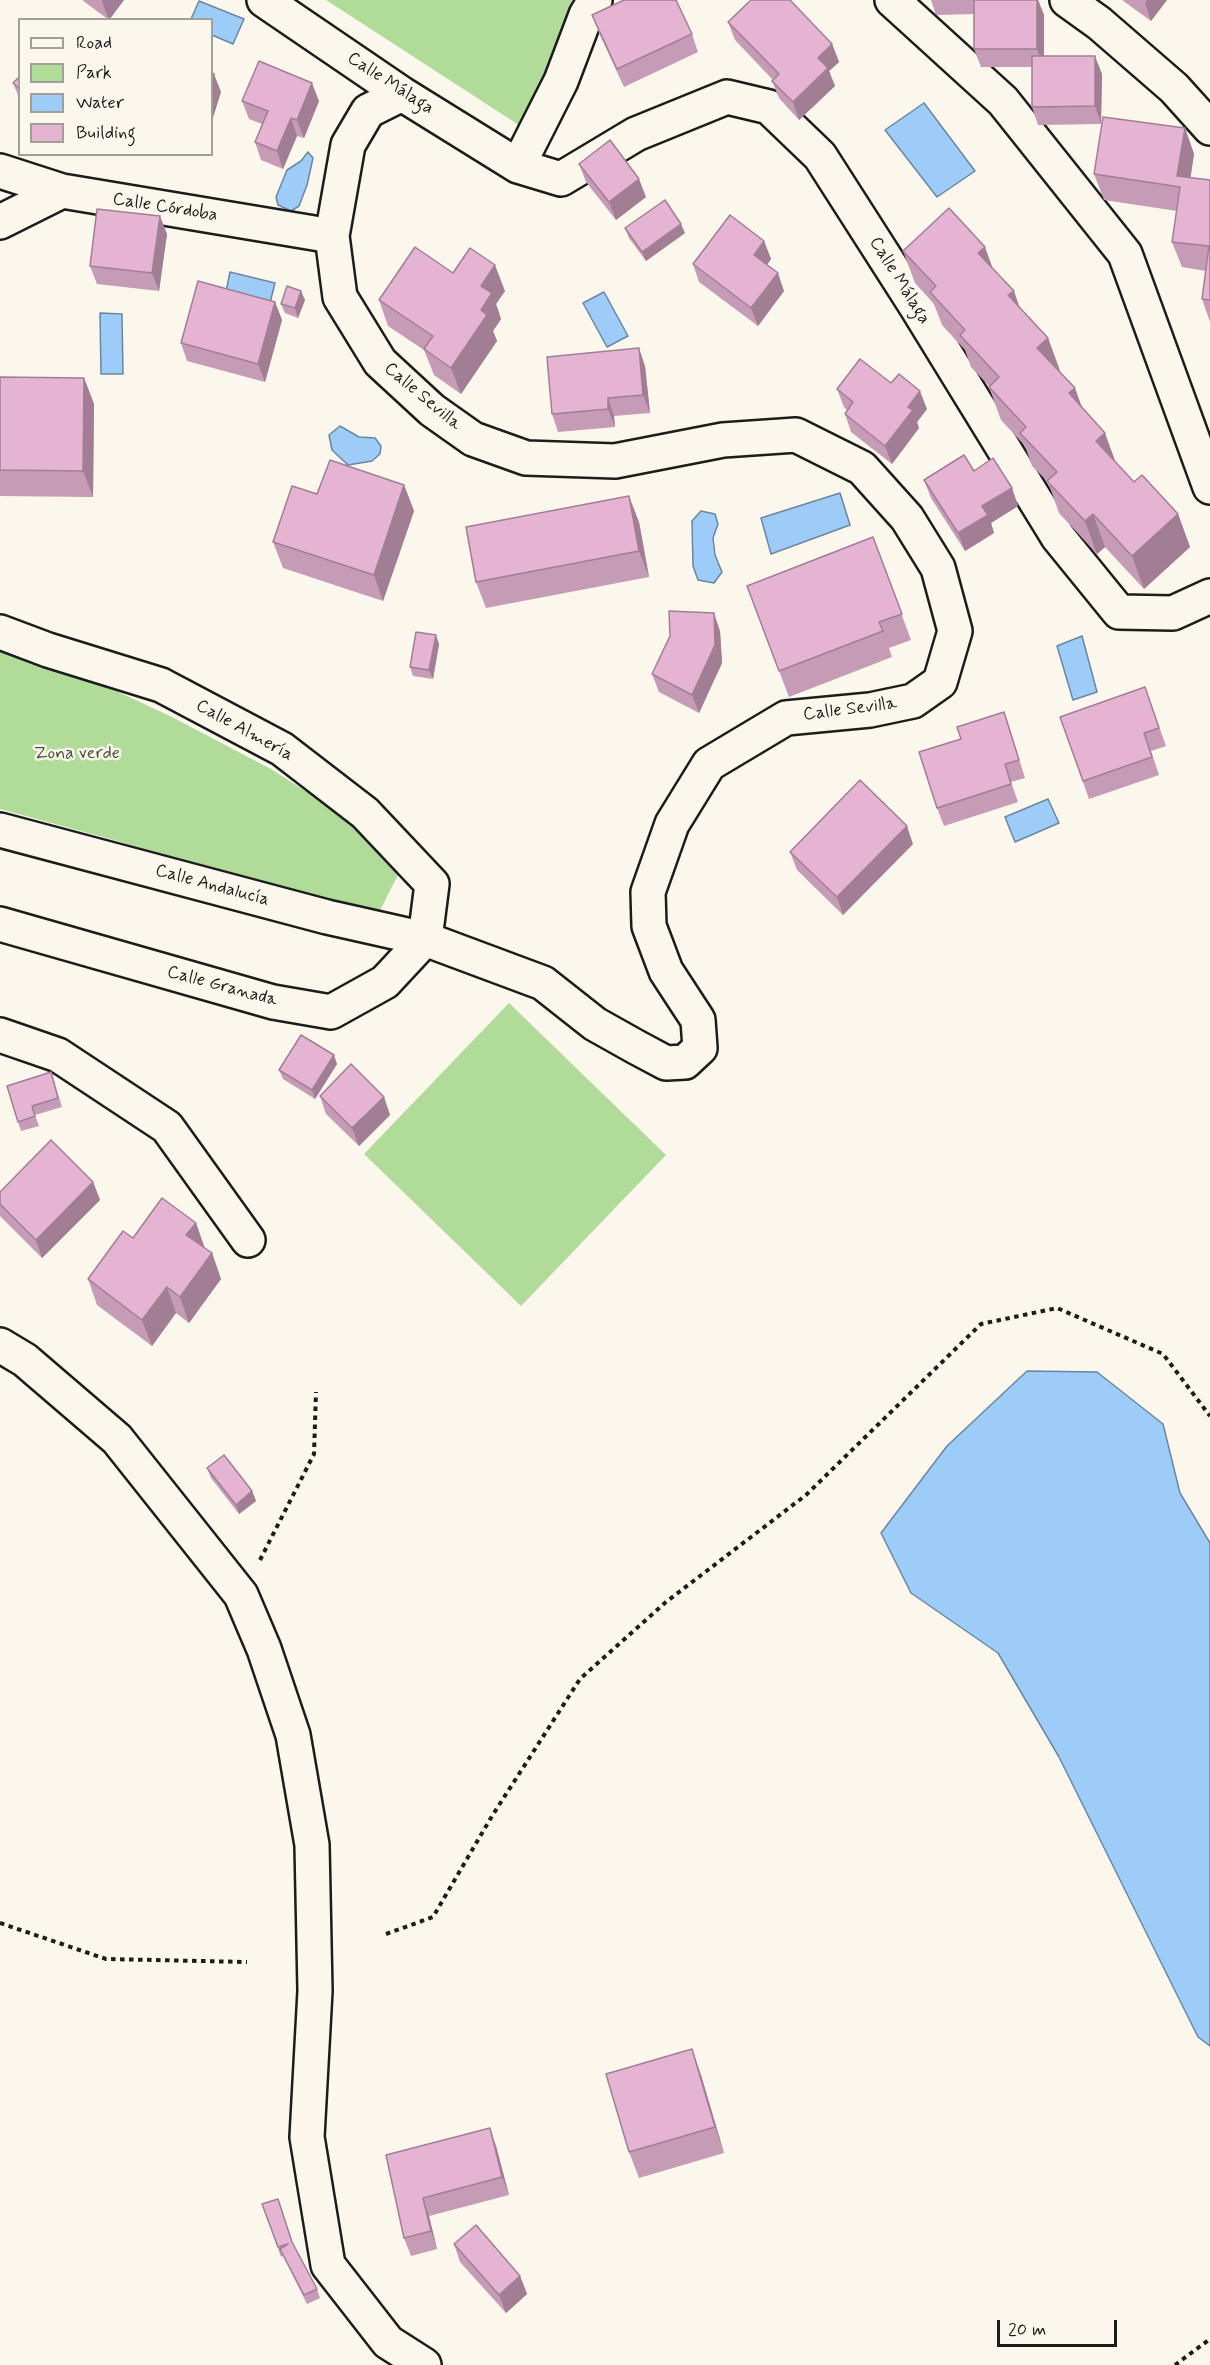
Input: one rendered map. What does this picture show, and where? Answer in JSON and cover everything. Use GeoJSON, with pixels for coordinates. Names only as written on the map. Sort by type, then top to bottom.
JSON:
{"type":"FeatureCollection","features":[{"type":"Feature","properties":{"kind":"street","name":"Calle Málaga"},"geometry":{"type":"LineString","coordinates":[[264,0],[402,94],[518,166],[561,179],[636,134],[727,97],[769,107],[820,156],[916,306],[1058,537],[1119,612],[1173,613],[1210,596]]}},
{"type":"Feature","properties":{"kind":"street"},"geometry":{"type":"LineString","coordinates":[[518,166],[561,81],[586,15],[595,0]]}},
{"type":"Feature","properties":{"kind":"street"},"geometry":{"type":"LineString","coordinates":[[892,0],[1003,101],[1125,254],[1210,487]]}},
{"type":"Feature","properties":{"kind":"street"},"geometry":{"type":"LineString","coordinates":[[1067,0],[1099,23],[1174,88],[1210,128]]}},
{"type":"Feature","properties":{"kind":"street","name":"Calle Sevilla"},"geometry":{"type":"LineString","coordinates":[[402,94],[368,111],[348,145],[333,236],[340,297],[380,362],[432,410],[473,440],[526,458],[615,461],[723,440],[796,435],[862,468],[907,518],[938,568],[955,631],[940,682],[913,701],[870,710],[786,718],[708,765],[672,824],[648,892],[649,926],[666,971],[698,1020],[700,1048],[685,1062],[666,1063],[636,1047],[595,1024],[543,983],[425,939]]}},
{"type":"Feature","properties":{"kind":"street","name":"Calle Córdoba"},"geometry":{"type":"LineString","coordinates":[[0,171],[62,191],[333,236]]}},
{"type":"Feature","properties":{"kind":"street"},"geometry":{"type":"LineString","coordinates":[[0,222],[62,191]]}},
{"type":"Feature","properties":{"kind":"street","name":"Calle Almería"},"geometry":{"type":"LineString","coordinates":[[0,632],[48,650],[161,685],[282,748],[364,813],[432,885],[425,939]]}},
{"type":"Feature","properties":{"kind":"street","name":"Calle Andalucía"},"geometry":{"type":"LineString","coordinates":[[0,830],[327,917],[425,939]]}},
{"type":"Feature","properties":{"kind":"street","name":"Calle Granada"},"geometry":{"type":"LineString","coordinates":[[0,924],[273,1002],[331,1012],[385,982],[425,939]]}},
{"type":"Feature","properties":{"kind":"street"},"geometry":{"type":"LineString","coordinates":[[0,1035],[58,1055],[168,1127],[248,1240]]}},
{"type":"Feature","properties":{"kind":"street"},"geometry":{"type":"LineString","coordinates":[[0,1345],[25,1360],[117,1439],[241,1595],[264,1649],[293,1735],[312,1845],[315,1992],[307,2137],[328,2265],[388,2342],[424,2365]]}},
{"type":"Feature","properties":{"kind":"path"},"geometry":{"type":"LineString","coordinates":[[386,1934],[433,1917],[492,1816],[580,1678],[666,1602],[806,1495],[981,1324],[1057,1308],[1163,1354],[1210,1416]]}},
{"type":"Feature","properties":{"kind":"path"},"geometry":{"type":"LineString","coordinates":[[241,1595],[314,1454],[316,1392]]}},
{"type":"Feature","properties":{"kind":"path"},"geometry":{"type":"LineString","coordinates":[[0,1923],[106,1959],[247,1962]]}},
{"type":"Feature","properties":{"kind":"path"},"geometry":{"type":"LineString","coordinates":[[1175,2365],[1210,2339]]}},
{"type":"Feature","properties":{"kind":"green space"},"geometry":{"type":"Polygon","coordinates":[[[326,0],[572,0],[525,129],[326,0]]]}},
{"type":"Feature","properties":{"kind":"green space","name":"Zona verde"},"geometry":{"type":"Polygon","coordinates":[[[0,641],[37,654],[172,717],[271,769],[360,826],[399,873],[376,918],[262,890],[121,842],[0,809],[0,641]]]}},
{"type":"Feature","properties":{"kind":"green space"},"geometry":{"type":"Polygon","coordinates":[[[509,1003],[666,1155],[521,1306],[364,1154],[509,1003]]]}},
{"type":"Feature","properties":{"kind":"water"},"geometry":{"type":"Polygon","coordinates":[[[199,1],[244,19],[233,44],[213,35],[213,18],[191,18],[199,1]]]}},
{"type":"Feature","properties":{"kind":"water"},"geometry":{"type":"Polygon","coordinates":[[[924,103],[975,171],[937,197],[885,130],[924,103]]]}},
{"type":"Feature","properties":{"kind":"water"},"geometry":{"type":"Polygon","coordinates":[[[308,152],[313,158],[307,185],[299,206],[291,211],[278,205],[276,197],[287,170],[301,161],[308,152]]]}},
{"type":"Feature","properties":{"kind":"water"},"geometry":{"type":"Polygon","coordinates":[[[230,272],[275,283],[270,303],[226,292],[230,272]]]}},
{"type":"Feature","properties":{"kind":"water"},"geometry":{"type":"Polygon","coordinates":[[[604,292],[628,336],[607,347],[583,303],[604,292]]]}},
{"type":"Feature","properties":{"kind":"water"},"geometry":{"type":"Polygon","coordinates":[[[100,313],[122,314],[123,374],[101,374],[100,313]]]}},
{"type":"Feature","properties":{"kind":"water"},"geometry":{"type":"Polygon","coordinates":[[[340,426],[359,437],[375,438],[381,446],[380,454],[372,461],[348,465],[332,450],[329,435],[340,426]]]}},
{"type":"Feature","properties":{"kind":"water"},"geometry":{"type":"Polygon","coordinates":[[[840,493],[850,525],[771,554],[761,518],[840,493]]]}},
{"type":"Feature","properties":{"kind":"water"},"geometry":{"type":"Polygon","coordinates":[[[701,511],[715,514],[718,524],[713,538],[715,555],[722,572],[714,583],[698,580],[693,566],[692,521],[701,511]]]}},
{"type":"Feature","properties":{"kind":"water"},"geometry":{"type":"Polygon","coordinates":[[[1082,636],[1097,692],[1073,700],[1057,646],[1082,636]]]}},
{"type":"Feature","properties":{"kind":"water"},"geometry":{"type":"Polygon","coordinates":[[[1048,799],[1059,823],[1015,842],[1005,817],[1048,799]]]}},
{"type":"Feature","properties":{"kind":"water"},"geometry":{"type":"Polygon","coordinates":[[[1027,1371],[1097,1372],[1163,1424],[1180,1493],[1210,1543],[1210,2046],[1198,2037],[1059,1757],[998,1653],[911,1593],[881,1533],[947,1446],[1027,1371]]]}},
{"type":"Feature","properties":{"kind":"building"},"geometry":{"type":"Polygon","coordinates":[[[624,0],[676,0],[692,34],[617,69],[592,15],[624,0]]]}},
{"type":"Feature","properties":{"kind":"building"},"geometry":{"type":"Polygon","coordinates":[[[751,0],[790,0],[832,44],[818,58],[828,68],[793,102],[772,81],[779,74],[728,22],[751,0]]]}},
{"type":"Feature","properties":{"kind":"building"},"geometry":{"type":"Polygon","coordinates":[[[974,0],[1037,0],[1037,49],[974,49],[974,0]]]}},
{"type":"Feature","properties":{"kind":"building"},"geometry":{"type":"Polygon","coordinates":[[[1032,56],[1095,56],[1095,106],[1032,107],[1032,56]]]}},
{"type":"Feature","properties":{"kind":"building"},"geometry":{"type":"Polygon","coordinates":[[[259,61],[312,83],[297,120],[291,118],[277,151],[255,142],[268,111],[242,101],[259,61]]]}},
{"type":"Feature","properties":{"kind":"building"},"geometry":{"type":"Polygon","coordinates":[[[18,78],[18,87],[13,83],[18,78]]]}},
{"type":"Feature","properties":{"kind":"building"},"geometry":{"type":"Polygon","coordinates":[[[1103,117],[1185,128],[1177,176],[1210,180],[1210,300],[1202,299],[1209,246],[1172,242],[1180,187],[1094,174],[1103,117]]]}},
{"type":"Feature","properties":{"kind":"building"},"geometry":{"type":"Polygon","coordinates":[[[610,140],[639,179],[609,202],[579,164],[610,140]]]}},
{"type":"Feature","properties":{"kind":"building"},"geometry":{"type":"Polygon","coordinates":[[[665,200],[681,224],[642,252],[625,228],[665,200]]]}},
{"type":"Feature","properties":{"kind":"building"},"geometry":{"type":"Polygon","coordinates":[[[949,208],[985,247],[978,253],[1014,291],[1008,295],[1048,338],[1037,348],[1075,388],[1069,393],[1105,433],[1096,441],[1134,482],[1142,475],[1178,514],[1132,556],[1093,514],[1085,521],[1047,481],[1057,472],[1020,433],[1026,427],[989,387],[999,377],[960,335],[965,330],[930,292],[936,286],[903,251],[949,208]]]}},
{"type":"Feature","properties":{"kind":"building"},"geometry":{"type":"Polygon","coordinates":[[[97,209],[160,216],[152,273],[90,266],[97,209]]]}},
{"type":"Feature","properties":{"kind":"building"},"geometry":{"type":"Polygon","coordinates":[[[730,215],[764,241],[754,255],[778,273],[751,308],[693,264],[730,215]]]}},
{"type":"Feature","properties":{"kind":"building"},"geometry":{"type":"Polygon","coordinates":[[[415,247],[453,273],[470,248],[495,265],[481,286],[492,293],[481,310],[487,315],[451,368],[424,349],[433,336],[379,300],[415,247]]]}},
{"type":"Feature","properties":{"kind":"building"},"geometry":{"type":"Polygon","coordinates":[[[198,281],[275,302],[258,364],[181,343],[198,281]]]}},
{"type":"Feature","properties":{"kind":"building"},"geometry":{"type":"Polygon","coordinates":[[[287,286],[301,291],[295,308],[281,304],[287,286]]]}},
{"type":"Feature","properties":{"kind":"building"},"geometry":{"type":"Polygon","coordinates":[[[639,348],[643,395],[608,398],[608,409],[552,414],[547,357],[639,348]]]}},
{"type":"Feature","properties":{"kind":"building"},"geometry":{"type":"Polygon","coordinates":[[[860,359],[891,383],[899,374],[920,391],[908,407],[913,410],[885,446],[845,414],[853,402],[837,389],[860,359]]]}},
{"type":"Feature","properties":{"kind":"building"},"geometry":{"type":"Polygon","coordinates":[[[0,377],[84,378],[83,471],[0,470],[0,377]]]}},
{"type":"Feature","properties":{"kind":"building"},"geometry":{"type":"Polygon","coordinates":[[[964,455],[974,471],[993,458],[1012,488],[982,506],[988,515],[958,533],[924,480],[964,455]]]}},
{"type":"Feature","properties":{"kind":"building"},"geometry":{"type":"Polygon","coordinates":[[[330,460],[404,485],[374,575],[273,542],[292,486],[317,494],[330,460]]]}},
{"type":"Feature","properties":{"kind":"building"},"geometry":{"type":"Polygon","coordinates":[[[629,496],[639,551],[476,582],[466,527],[629,496]]]}},
{"type":"Feature","properties":{"kind":"building"},"geometry":{"type":"Polygon","coordinates":[[[873,537],[902,614],[879,622],[883,631],[779,671],[747,586],[873,537]]]}},
{"type":"Feature","properties":{"kind":"building"},"geometry":{"type":"Polygon","coordinates":[[[669,611],[714,613],[715,645],[692,695],[652,674],[670,636],[669,611]]]}},
{"type":"Feature","properties":{"kind":"building"},"geometry":{"type":"Polygon","coordinates":[[[416,632],[436,635],[429,670],[410,667],[416,632]]]}},
{"type":"Feature","properties":{"kind":"building"},"geometry":{"type":"Polygon","coordinates":[[[1145,687],[1159,728],[1144,733],[1152,757],[1083,781],[1060,717],[1145,687]]]}},
{"type":"Feature","properties":{"kind":"building"},"geometry":{"type":"Polygon","coordinates":[[[1004,712],[1019,760],[1005,764],[1011,784],[937,808],[919,752],[961,739],[957,727],[1004,712]]]}},
{"type":"Feature","properties":{"kind":"building"},"geometry":{"type":"Polygon","coordinates":[[[860,780],[907,826],[837,897],[790,852],[860,780]]]}},
{"type":"Feature","properties":{"kind":"building"},"geometry":{"type":"Polygon","coordinates":[[[301,1035],[334,1055],[312,1090],[279,1070],[301,1035]]]}},
{"type":"Feature","properties":{"kind":"building"},"geometry":{"type":"Polygon","coordinates":[[[351,1064],[384,1097],[352,1128],[320,1096],[351,1064]]]}},
{"type":"Feature","properties":{"kind":"building"},"geometry":{"type":"Polygon","coordinates":[[[51,1072],[58,1098],[32,1106],[35,1116],[18,1122],[7,1086],[51,1072]]]}},
{"type":"Feature","properties":{"kind":"building"},"geometry":{"type":"Polygon","coordinates":[[[51,1140],[93,1182],[36,1240],[0,1204],[0,1192],[51,1140]]]}},
{"type":"Feature","properties":{"kind":"building"},"geometry":{"type":"Polygon","coordinates":[[[162,1198],[196,1223],[186,1235],[212,1253],[180,1297],[167,1287],[142,1320],[88,1279],[123,1231],[133,1238],[162,1198]]]}},
{"type":"Feature","properties":{"kind":"building"},"geometry":{"type":"Polygon","coordinates":[[[224,1455],[252,1491],[236,1505],[207,1468],[224,1455]]]}},
{"type":"Feature","properties":{"kind":"building"},"geometry":{"type":"Polygon","coordinates":[[[692,2049],[715,2127],[629,2152],[606,2074],[692,2049]]]}},
{"type":"Feature","properties":{"kind":"building"},"geometry":{"type":"Polygon","coordinates":[[[490,2128],[502,2177],[423,2198],[431,2231],[404,2238],[386,2155],[490,2128]]]}},
{"type":"Feature","properties":{"kind":"building"},"geometry":{"type":"Polygon","coordinates":[[[278,2199],[292,2242],[317,2289],[304,2295],[280,2249],[288,2244],[278,2247],[262,2204],[278,2199]]]}},
{"type":"Feature","properties":{"kind":"building"},"geometry":{"type":"Polygon","coordinates":[[[476,2225],[520,2276],[499,2295],[454,2244],[476,2225]]]}}]}
